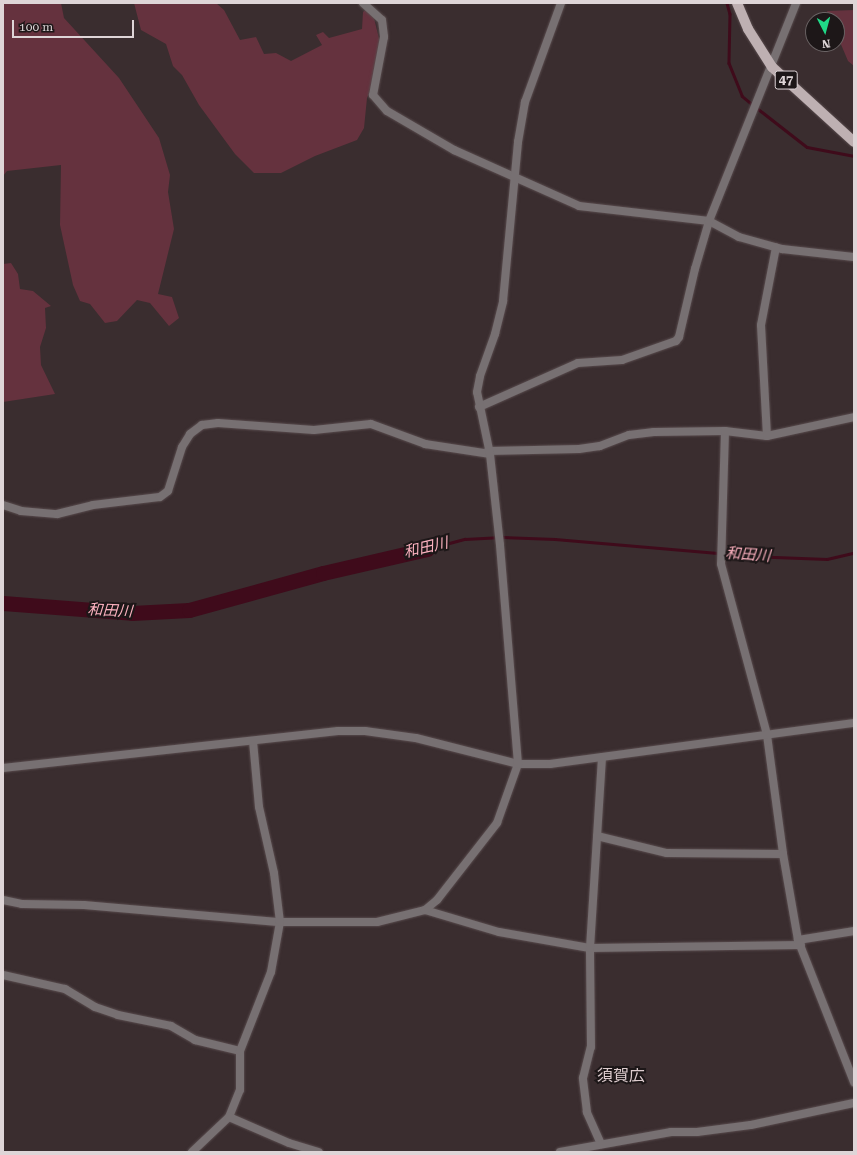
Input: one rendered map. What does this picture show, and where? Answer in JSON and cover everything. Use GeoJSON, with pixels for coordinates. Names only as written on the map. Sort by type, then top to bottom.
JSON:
{"type":"FeatureCollection","features":[{"type":"Feature","properties":{"kind":"main road","name":"47"},"geometry":{"type":"LineString","coordinates":[[737,3],[748,29],[772,66],[854,142]]}},
{"type":"Feature","properties":{"kind":"street"},"geometry":{"type":"LineString","coordinates":[[363,3],[382,20],[384,36],[374,95],[387,111],[409,125],[515,179],[579,206],[709,222],[739,237],[776,247],[854,257]]}},
{"type":"Feature","properties":{"kind":"street"},"geometry":{"type":"LineString","coordinates":[[3,900],[22,904],[84,905],[280,922],[377,922],[426,910],[442,895],[497,823],[518,764],[499,531],[489,453],[479,407],[480,376],[495,334],[503,302],[518,142],[525,102],[561,3]]}},
{"type":"Feature","properties":{"kind":"street"},"geometry":{"type":"LineString","coordinates":[[479,407],[585,361],[622,360],[676,341],[679,337],[694,269],[709,222],[796,3]]}},
{"type":"Feature","properties":{"kind":"street"},"geometry":{"type":"LineString","coordinates":[[766,436],[761,325],[776,247]]}},
{"type":"Feature","properties":{"kind":"street"},"geometry":{"type":"LineString","coordinates":[[3,505],[21,511],[57,514],[93,505],[160,497],[168,491],[182,447],[190,434],[202,425],[218,423],[314,430],[371,424],[425,444],[489,453],[579,450],[600,446],[629,434],[725,431],[766,436],[854,417]]}},
{"type":"Feature","properties":{"kind":"street"},"geometry":{"type":"LineString","coordinates":[[725,431],[721,554],[767,735],[783,854],[799,943],[854,1082]]}},
{"type":"Feature","properties":{"kind":"street"},"geometry":{"type":"LineString","coordinates":[[3,768],[338,731],[390,733],[518,764],[550,764],[854,723]]}},
{"type":"Feature","properties":{"kind":"street"},"geometry":{"type":"LineString","coordinates":[[192,1152],[229,1118],[240,1090],[240,1051],[271,972],[280,922],[274,873],[259,807],[253,741]]}},
{"type":"Feature","properties":{"kind":"street"},"geometry":{"type":"LineString","coordinates":[[601,1144],[587,1112],[583,1078],[591,1047],[590,948],[602,757]]}},
{"type":"Feature","properties":{"kind":"street"},"geometry":{"type":"LineString","coordinates":[[597,836],[667,853],[783,854]]}},
{"type":"Feature","properties":{"kind":"street"},"geometry":{"type":"LineString","coordinates":[[426,910],[499,932],[590,948],[799,943],[854,931]]}},
{"type":"Feature","properties":{"kind":"street"},"geometry":{"type":"LineString","coordinates":[[3,975],[65,989],[106,1011],[171,1026],[195,1040],[240,1051]]}},
{"type":"Feature","properties":{"kind":"street"},"geometry":{"type":"LineString","coordinates":[[560,1152],[671,1132],[697,1132],[736,1128],[854,1103]]}},
{"type":"Feature","properties":{"kind":"street"},"geometry":{"type":"LineString","coordinates":[[229,1118],[289,1143],[319,1152]]}},
{"type":"Feature","properties":{"kind":"shaded area"},"geometry":{"type":"Polygon","coordinates":[[[3,3],[61,3],[64,18],[119,78],[159,138],[170,175],[168,192],[174,229],[158,294],[172,297],[179,318],[169,326],[150,303],[137,300],[117,321],[105,323],[90,304],[80,301],[73,285],[60,225],[61,165],[7,171],[3,176],[3,3]]]}},
{"type":"Feature","properties":{"kind":"shaded area"},"geometry":{"type":"Polygon","coordinates":[[[134,3],[216,3],[224,10],[240,40],[256,37],[264,54],[276,53],[291,61],[322,45],[316,35],[323,32],[329,38],[362,29],[363,12],[366,9],[373,14],[384,59],[367,98],[364,128],[357,140],[315,156],[281,173],[254,173],[235,154],[199,105],[182,75],[173,66],[166,44],[141,30],[134,3]]]}},
{"type":"Feature","properties":{"kind":"shaded area"},"geometry":{"type":"Polygon","coordinates":[[[854,10],[854,66],[848,61],[844,52],[845,12],[827,11],[854,10]]]}},
{"type":"Feature","properties":{"kind":"shaded area"},"geometry":{"type":"Polygon","coordinates":[[[11,263],[18,274],[20,289],[33,291],[51,306],[45,308],[46,328],[40,347],[41,365],[55,394],[3,402],[3,264],[11,263]]]}},
{"type":"Feature","properties":{"kind":"waterway"},"geometry":{"type":"LineString","coordinates":[[727,3],[730,14],[729,63],[742,96],[753,105]]}},
{"type":"Feature","properties":{"kind":"waterway"},"geometry":{"type":"LineString","coordinates":[[757,108],[807,147],[854,156]]}},
{"type":"Feature","properties":{"kind":"waterway","name":"和田川"},"geometry":{"type":"LineString","coordinates":[[427,549],[465,539],[502,537],[555,539],[752,556],[827,559],[854,553]]}},
{"type":"Feature","properties":{"kind":"waterway","name":"和田川"},"geometry":{"type":"LineString","coordinates":[[3,603],[132,613],[189,610],[323,573],[427,549]]}},
{"type":"Feature","properties":{"kind":"district","name":"須賀広"},"geometry":{"type":"Point","coordinates":[621,1076]}}]}
